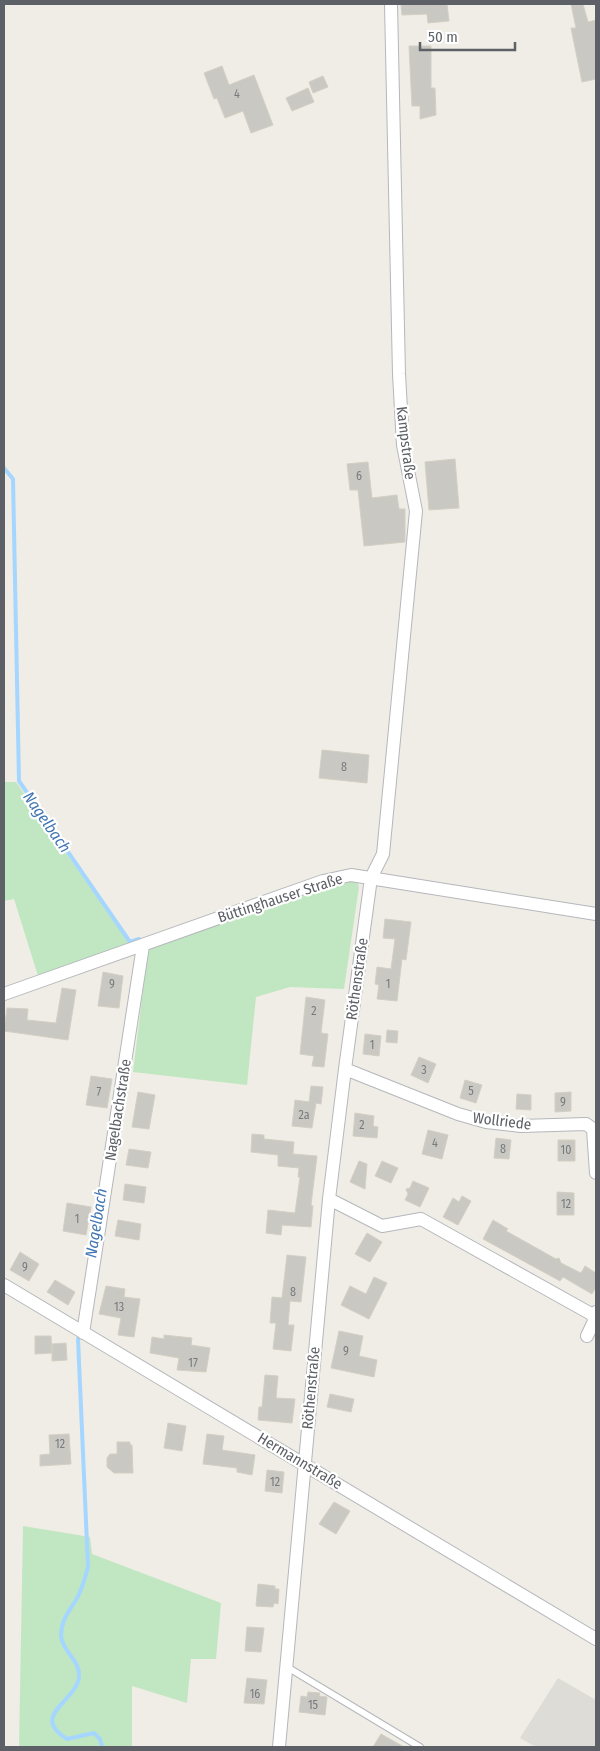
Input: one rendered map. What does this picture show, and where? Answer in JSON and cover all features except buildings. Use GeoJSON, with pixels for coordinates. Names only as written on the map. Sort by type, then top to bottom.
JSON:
{"type":"FeatureCollection","features":[{"type":"Feature","properties":{"kind":"street","name":"Kampstraße"},"geometry":{"type":"LineString","coordinates":[[371,878],[383,854],[416,511],[403,446],[399,374],[391,4]]}},
{"type":"Feature","properties":{"kind":"street","name":"Büttinghauser Straße"},"geometry":{"type":"LineString","coordinates":[[4,994],[323,882],[351,875],[596,914]]}},
{"type":"Feature","properties":{"kind":"street","name":"Röthenstraße"},"geometry":{"type":"LineString","coordinates":[[279,1747],[329,1199],[344,1068],[371,878]]}},
{"type":"Feature","properties":{"kind":"street","name":"Nagelbachstraße"},"geometry":{"type":"LineString","coordinates":[[83,1333],[144,946]]}},
{"type":"Feature","properties":{"kind":"street","name":"Wollriede"},"geometry":{"type":"LineString","coordinates":[[344,1068],[458,1114],[486,1122],[521,1126],[586,1124],[593,1126],[596,1173]]}},
{"type":"Feature","properties":{"kind":"street"},"geometry":{"type":"LineString","coordinates":[[329,1199],[382,1226],[421,1219],[594,1313],[594,1321],[587,1336]]}},
{"type":"Feature","properties":{"kind":"street","name":"Hermannstraße"},"geometry":{"type":"LineString","coordinates":[[4,1285],[596,1639]]}},
{"type":"Feature","properties":{"kind":"lane"},"geometry":{"type":"LineString","coordinates":[[286,1667],[420,1747]]}},
{"type":"Feature","properties":{"kind":"shaded area"},"geometry":{"type":"Polygon","coordinates":[[[558,1678],[596,1700],[596,1747],[536,1747],[520,1738],[558,1678]]]}},
{"type":"Feature","properties":{"kind":"green space"},"geometry":{"type":"Polygon","coordinates":[[[4,782],[16,782],[130,944],[38,976],[14,899],[4,901],[4,782]]]}},
{"type":"Feature","properties":{"kind":"green space"},"geometry":{"type":"Polygon","coordinates":[[[340,880],[357,881],[359,887],[344,989],[290,987],[256,997],[247,1085],[133,1072],[148,949],[340,880]]]}},
{"type":"Feature","properties":{"kind":"green space"},"geometry":{"type":"Polygon","coordinates":[[[23,1526],[90,1537],[92,1554],[221,1603],[216,1659],[191,1659],[187,1703],[132,1686],[132,1747],[19,1747],[23,1526]]]}},
{"type":"Feature","properties":{"kind":"waterway","name":"Nagelbach"},"geometry":{"type":"LineString","coordinates":[[4,468],[13,479],[19,781],[130,942],[139,939]]}},
{"type":"Feature","properties":{"kind":"waterway"},"geometry":{"type":"LineString","coordinates":[[78,1339],[88,1567],[80,1592],[66,1616],[61,1630],[64,1646],[77,1666],[79,1677],[71,1694],[53,1715],[52,1723],[56,1730],[67,1739],[94,1733],[100,1739],[102,1747]]}}]}
